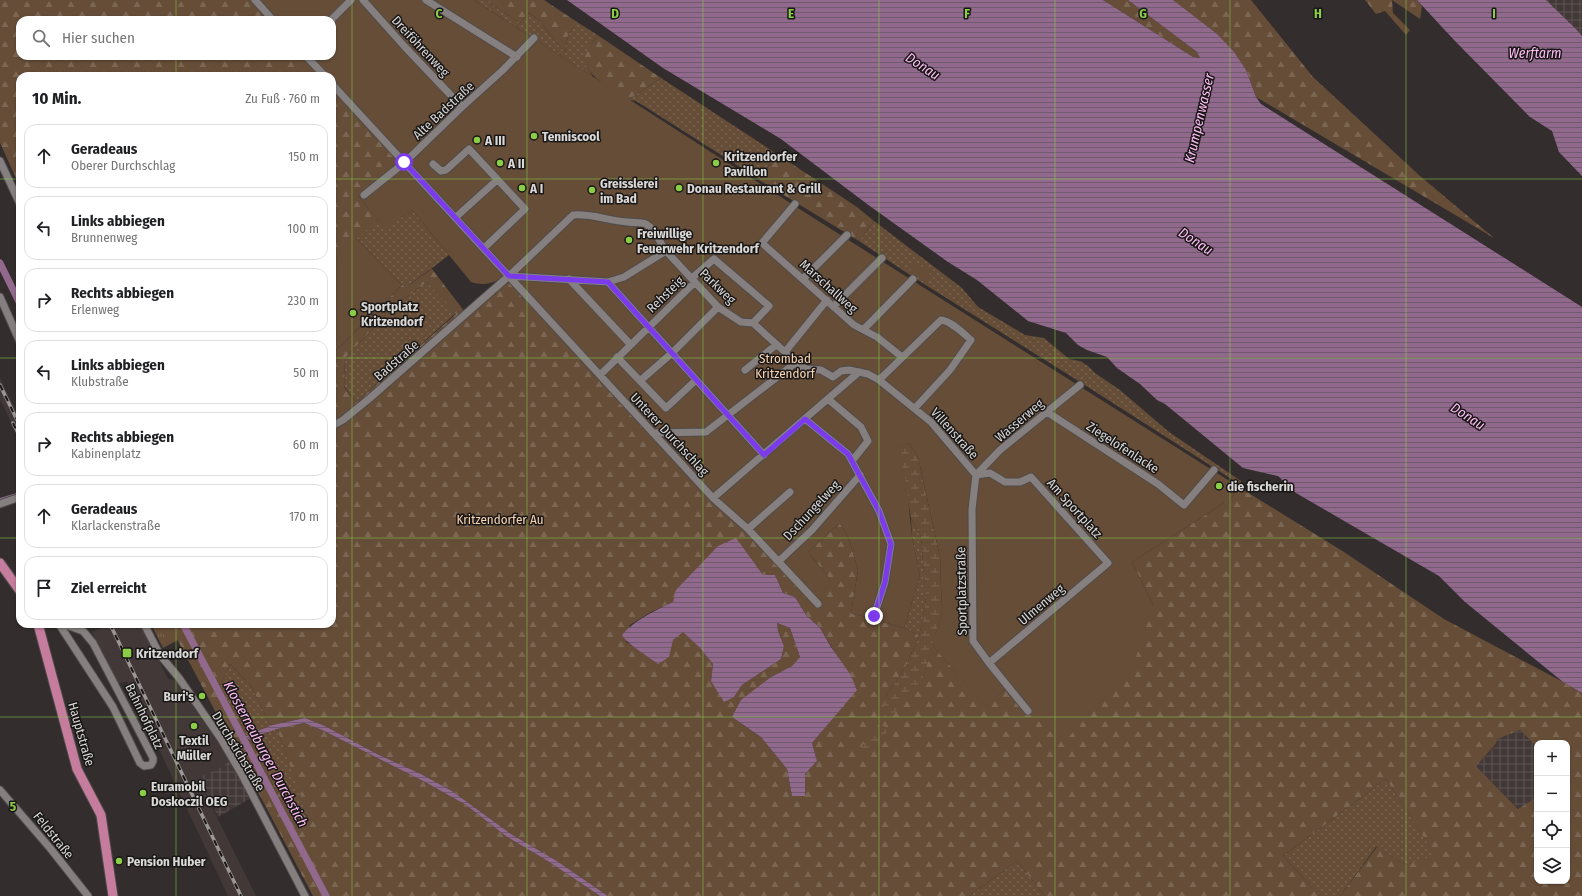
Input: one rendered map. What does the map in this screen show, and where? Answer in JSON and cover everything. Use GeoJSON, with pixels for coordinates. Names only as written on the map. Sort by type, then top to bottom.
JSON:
{"type":"FeatureCollection","features":[{"type":"Feature","properties":{"kind":"main road"},"geometry":{"type":"LineString","coordinates":[[0,564],[16,586]]}},
{"type":"Feature","properties":{"kind":"main road","name":"Hauptstraße"},"geometry":{"type":"LineString","coordinates":[[39,628],[77,769],[101,815],[113,896]]}},
{"type":"Feature","properties":{"kind":"street"},"geometry":{"type":"LineString","coordinates":[[335,16],[351,0]]}},
{"type":"Feature","properties":{"kind":"street","name":"Dreiföhrenweg"},"geometry":{"type":"LineString","coordinates":[[363,0],[462,107]]}},
{"type":"Feature","properties":{"kind":"street"},"geometry":{"type":"LineString","coordinates":[[426,0],[517,57]]}},
{"type":"Feature","properties":{"kind":"street"},"geometry":{"type":"LineString","coordinates":[[259,2],[270,16]]}},
{"type":"Feature","properties":{"kind":"street","name":"Alte Badstraße"},"geometry":{"type":"LineString","coordinates":[[364,195],[404,162],[517,57],[534,38]]}},
{"type":"Feature","properties":{"kind":"street"},"geometry":{"type":"LineString","coordinates":[[310,60],[320,72]]}},
{"type":"Feature","properties":{"kind":"street","name":"Unterer Durchschlag"},"geometry":{"type":"LineString","coordinates":[[336,88],[713,498],[748,529],[818,604]]}},
{"type":"Feature","properties":{"kind":"street"},"geometry":{"type":"LineString","coordinates":[[434,164],[441,170],[446,170],[469,149],[526,209],[484,248]]}},
{"type":"Feature","properties":{"kind":"street"},"geometry":{"type":"LineString","coordinates":[[0,160],[16,195]]}},
{"type":"Feature","properties":{"kind":"street"},"geometry":{"type":"LineString","coordinates":[[456,217],[498,180]]}},
{"type":"Feature","properties":{"kind":"street","name":"Marschallweg"},"geometry":{"type":"LineString","coordinates":[[795,204],[762,243],[854,325],[878,337],[902,357]]}},
{"type":"Feature","properties":{"kind":"street","name":"Parkweg"},"geometry":{"type":"LineString","coordinates":[[509,276],[573,215],[584,214],[621,222],[644,223],[658,236],[666,251],[718,307],[741,322],[753,323],[785,352],[794,364]]}},
{"type":"Feature","properties":{"kind":"street"},"geometry":{"type":"LineString","coordinates":[[803,279],[847,235]]}},
{"type":"Feature","properties":{"kind":"street"},"geometry":{"type":"LineString","coordinates":[[509,276],[608,282],[624,278],[666,251]]}},
{"type":"Feature","properties":{"kind":"street"},"geometry":{"type":"LineString","coordinates":[[834,306],[882,258]]}},
{"type":"Feature","properties":{"kind":"street","name":"Rehsteig"},"geometry":{"type":"LineString","coordinates":[[600,375],[714,259],[769,306],[753,323]]}},
{"type":"Feature","properties":{"kind":"street","name":"Badstraße"},"geometry":{"type":"LineString","coordinates":[[336,423],[370,398],[509,276]]}},
{"type":"Feature","properties":{"kind":"street"},"geometry":{"type":"LineString","coordinates":[[569,279],[630,344]]}},
{"type":"Feature","properties":{"kind":"street"},"geometry":{"type":"LineString","coordinates":[[864,329],[913,279]]}},
{"type":"Feature","properties":{"kind":"street"},"geometry":{"type":"LineString","coordinates":[[608,282],[764,455]]}},
{"type":"Feature","properties":{"kind":"street"},"geometry":{"type":"LineString","coordinates":[[0,297],[16,333]]}},
{"type":"Feature","properties":{"kind":"street"},"geometry":{"type":"LineString","coordinates":[[785,352],[826,300]]}},
{"type":"Feature","properties":{"kind":"street"},"geometry":{"type":"LineString","coordinates":[[641,380],[672,353],[718,307]]}},
{"type":"Feature","properties":{"kind":"street"},"geometry":{"type":"LineString","coordinates":[[879,380],[941,320],[944,320],[971,340],[950,370],[915,408]]}},
{"type":"Feature","properties":{"kind":"street"},"geometry":{"type":"LineString","coordinates":[[744,370],[776,345]]}},
{"type":"Feature","properties":{"kind":"street"},"geometry":{"type":"LineString","coordinates":[[618,357],[666,408],[696,380]]}},
{"type":"Feature","properties":{"kind":"street"},"geometry":{"type":"LineString","coordinates":[[653,433],[706,432],[794,364]]}},
{"type":"Feature","properties":{"kind":"street","name":"Villenstraße"},"geometry":{"type":"LineString","coordinates":[[794,364],[807,369],[821,370],[833,377],[841,370],[849,370],[868,374],[879,380],[931,422],[976,475]]}},
{"type":"Feature","properties":{"kind":"street"},"geometry":{"type":"LineString","coordinates":[[713,498],[859,372]]}},
{"type":"Feature","properties":{"kind":"street","name":"Wasserweg"},"geometry":{"type":"LineString","coordinates":[[976,475],[1000,450],[1080,385]]}},
{"type":"Feature","properties":{"kind":"street"},"geometry":{"type":"LineString","coordinates":[[828,399],[861,427],[868,441],[852,461]]}},
{"type":"Feature","properties":{"kind":"street","name":"Ziegelofenlacke"},"geometry":{"type":"LineString","coordinates":[[1047,412],[1158,484],[1184,506],[1214,470]]}},
{"type":"Feature","properties":{"kind":"street"},"geometry":{"type":"LineString","coordinates":[[805,419],[848,454],[879,511],[891,544],[885,582],[874,616]]}},
{"type":"Feature","properties":{"kind":"street","name":"Am Sportplatz"},"geometry":{"type":"LineString","coordinates":[[976,475],[990,474],[1005,482],[1020,482],[1031,477],[1108,563]]}},
{"type":"Feature","properties":{"kind":"street","name":"Dschungelweg"},"geometry":{"type":"LineString","coordinates":[[779,561],[812,530],[860,475]]}},
{"type":"Feature","properties":{"kind":"street","name":"Sportplatzstraße"},"geometry":{"type":"LineString","coordinates":[[976,475],[972,509],[973,641],[1028,711]]}},
{"type":"Feature","properties":{"kind":"street"},"geometry":{"type":"LineString","coordinates":[[748,529],[790,492]]}},
{"type":"Feature","properties":{"kind":"street"},"geometry":{"type":"LineString","coordinates":[[0,504],[16,498]]}},
{"type":"Feature","properties":{"kind":"street","name":"Ulmenweg"},"geometry":{"type":"LineString","coordinates":[[989,663],[1108,563]]}},
{"type":"Feature","properties":{"kind":"street","name":"Bahnhofplatz"},"geometry":{"type":"LineString","coordinates":[[62,628],[113,708],[140,763],[144,766],[151,765],[153,758],[93,643],[83,631],[74,628]]}},
{"type":"Feature","properties":{"kind":"street","name":"Durchstichstraße"},"geometry":{"type":"LineString","coordinates":[[146,628],[160,655],[179,678],[225,746],[241,773],[305,896]]}},
{"type":"Feature","properties":{"kind":"street","name":"Feldstraße"},"geometry":{"type":"LineString","coordinates":[[0,790],[50,848],[88,896]]}},
{"type":"Feature","properties":{"kind":"shaded area"},"geometry":{"type":"Polygon","coordinates":[[[1546,0],[1582,0],[1582,36],[1577,30],[1546,0]]]}},
{"type":"Feature","properties":{"kind":"shaded area"},"geometry":{"type":"Polygon","coordinates":[[[0,378],[16,412],[16,433],[0,399],[0,378]]]}},
{"type":"Feature","properties":{"kind":"shaded area"},"geometry":{"type":"Polygon","coordinates":[[[100,628],[143,628],[168,679],[175,680],[230,761],[198,779],[256,896],[228,896],[127,681],[118,684],[92,632],[100,628]]]}},
{"type":"Feature","properties":{"kind":"shaded area"},"geometry":{"type":"Polygon","coordinates":[[[1520,730],[1534,744],[1534,799],[1519,809],[1476,766],[1495,746],[1498,739],[1520,730]]]}},
{"type":"Feature","properties":{"kind":"shaded area"},"geometry":{"type":"Polygon","coordinates":[[[230,761],[251,798],[218,817],[198,778],[218,769],[230,761]]]}},
{"type":"Feature","properties":{"kind":"green space"},"geometry":{"type":"Polygon","coordinates":[[[0,0],[255,0],[269,16],[16,16],[16,60],[310,60],[321,72],[16,72],[16,178],[0,143],[0,0]]]}},
{"type":"Feature","properties":{"kind":"green space","name":"Strombad Kritzendorf"},"geometry":{"type":"Polygon","coordinates":[[[255,0],[474,0],[752,179],[1239,487],[1228,503],[1224,503],[1132,562],[1153,605],[1133,666],[1065,741],[1027,712],[1006,688],[986,707],[932,645],[942,613],[940,557],[918,457],[909,443],[899,448],[907,489],[912,537],[920,575],[904,628],[851,613],[858,570],[849,539],[840,523],[808,552],[830,579],[820,603],[715,498],[509,273],[500,279],[487,284],[471,282],[412,210],[386,229],[359,197],[404,163],[336,88],[336,72],[321,72],[310,60],[336,60],[336,16],[269,16],[255,0]]]}},
{"type":"Feature","properties":{"kind":"green space"},"geometry":{"type":"Polygon","coordinates":[[[474,0],[485,0],[520,23],[529,13],[541,21],[549,34],[565,52],[568,35],[577,22],[599,36],[592,42],[586,65],[593,77],[474,0]]]}},
{"type":"Feature","properties":{"kind":"green space"},"geometry":{"type":"Polygon","coordinates":[[[485,0],[544,0],[577,22],[568,35],[565,52],[549,34],[541,21],[529,13],[520,23],[485,0]]]}},
{"type":"Feature","properties":{"kind":"green space"},"geometry":{"type":"Polygon","coordinates":[[[1103,0],[1128,0],[1197,52],[1200,58],[1193,57],[1103,0]]]}},
{"type":"Feature","properties":{"kind":"green space"},"geometry":{"type":"Polygon","coordinates":[[[1173,0],[1251,0],[1313,77],[1420,176],[1494,238],[1256,97],[1246,70],[1173,0]]]}},
{"type":"Feature","properties":{"kind":"green space"},"geometry":{"type":"Polygon","coordinates":[[[1365,0],[1392,0],[1393,13],[1410,30],[1406,35],[1385,11],[1376,14],[1365,0]]]}},
{"type":"Feature","properties":{"kind":"green space"},"geometry":{"type":"Polygon","coordinates":[[[1392,0],[1417,0],[1422,6],[1420,19],[1392,0]]]}},
{"type":"Feature","properties":{"kind":"green space"},"geometry":{"type":"Polygon","coordinates":[[[599,36],[661,78],[628,100],[609,88],[591,73],[586,65],[585,56],[589,46],[599,36]]]}},
{"type":"Feature","properties":{"kind":"green space"},"geometry":{"type":"Polygon","coordinates":[[[661,78],[777,154],[759,179],[636,101],[630,100],[793,205],[759,241],[622,95],[628,100],[661,78]]]}},
{"type":"Feature","properties":{"kind":"green space"},"geometry":{"type":"Polygon","coordinates":[[[336,88],[404,163],[359,197],[378,219],[336,258],[336,88]]]}},
{"type":"Feature","properties":{"kind":"green space"},"geometry":{"type":"Polygon","coordinates":[[[777,154],[857,207],[874,221],[859,241],[759,180],[777,154]]]}},
{"type":"Feature","properties":{"kind":"green space"},"geometry":{"type":"Polygon","coordinates":[[[412,210],[449,255],[407,286],[402,285],[356,238],[378,219],[386,228],[412,210]]]}},
{"type":"Feature","properties":{"kind":"green space"},"geometry":{"type":"Polygon","coordinates":[[[874,221],[962,288],[978,307],[1025,335],[1044,338],[1069,359],[1080,361],[1088,366],[1095,373],[1120,390],[1169,432],[1241,481],[1241,485],[913,277],[859,241],[874,221]]]}},
{"type":"Feature","properties":{"kind":"green space","name":"Sportplatz Kritzendorf"},"geometry":{"type":"Polygon","coordinates":[[[356,238],[402,285],[339,348],[336,345],[336,258],[356,238]]]}},
{"type":"Feature","properties":{"kind":"green space"},"geometry":{"type":"Polygon","coordinates":[[[915,262],[931,272],[925,281],[909,272],[915,262]]]}},
{"type":"Feature","properties":{"kind":"green space","name":"Kritzendorfer Au"},"geometry":{"type":"Polygon","coordinates":[[[432,269],[468,316],[509,279],[830,579],[808,552],[840,523],[849,539],[858,570],[851,613],[904,628],[919,635],[907,664],[884,700],[923,678],[932,645],[986,706],[1006,688],[1153,605],[1132,562],[1224,503],[1228,503],[1239,487],[1344,552],[1444,619],[1582,693],[1582,896],[1340,896],[1377,847],[1406,865],[1435,855],[1386,779],[1283,856],[1320,896],[1045,896],[1017,861],[969,896],[608,896],[557,861],[511,834],[452,791],[421,774],[377,754],[325,726],[305,718],[272,725],[251,686],[230,664],[221,684],[217,686],[246,738],[249,739],[260,756],[275,790],[308,817],[277,729],[304,723],[322,730],[425,782],[466,805],[507,837],[546,860],[600,896],[313,896],[171,628],[336,628],[336,345],[339,348],[402,285],[407,286],[432,269]],[[427,282],[392,308],[345,358],[344,387],[356,402],[456,314],[427,282]],[[736,539],[673,602],[651,612],[630,625],[626,642],[633,645],[673,640],[683,631],[713,664],[711,681],[734,697],[742,685],[781,659],[784,646],[778,631],[777,623],[790,628],[800,657],[792,666],[771,677],[732,717],[761,737],[787,769],[792,796],[805,774],[817,761],[812,743],[857,689],[820,628],[806,615],[795,597],[783,593],[775,575],[763,575],[736,539]]]}},
{"type":"Feature","properties":{"kind":"green space"},"geometry":{"type":"Polygon","coordinates":[[[427,282],[456,313],[356,402],[344,386],[345,358],[392,308],[427,282]]]}},
{"type":"Feature","properties":{"kind":"green space"},"geometry":{"type":"Polygon","coordinates":[[[909,443],[918,457],[940,557],[942,613],[923,678],[890,718],[882,716],[884,700],[907,664],[919,635],[926,597],[921,537],[911,518],[898,448],[909,443]]]}},
{"type":"Feature","properties":{"kind":"green space"},"geometry":{"type":"Polygon","coordinates":[[[911,518],[921,537],[926,597],[919,635],[904,628],[920,575],[912,537],[911,518]]]}},
{"type":"Feature","properties":{"kind":"green space"},"geometry":{"type":"Polygon","coordinates":[[[153,628],[171,628],[178,640],[163,648],[153,628]]]}},
{"type":"Feature","properties":{"kind":"green space"},"geometry":{"type":"Polygon","coordinates":[[[230,664],[251,686],[272,725],[246,736],[217,686],[221,684],[230,664]]]}},
{"type":"Feature","properties":{"kind":"green space"},"geometry":{"type":"Polygon","coordinates":[[[879,724],[888,728],[884,743],[868,756],[858,751],[879,724]]]}},
{"type":"Feature","properties":{"kind":"green space"},"geometry":{"type":"Polygon","coordinates":[[[277,729],[309,817],[275,790],[260,756],[249,739],[277,729]]]}},
{"type":"Feature","properties":{"kind":"green space"},"geometry":{"type":"Polygon","coordinates":[[[1386,779],[1436,856],[1406,865],[1376,847],[1340,896],[1320,896],[1283,856],[1386,779]]]}},
{"type":"Feature","properties":{"kind":"green space"},"geometry":{"type":"Polygon","coordinates":[[[1017,861],[1045,896],[969,896],[1017,861]]]}},
{"type":"Feature","properties":{"kind":"water"},"geometry":{"type":"Polygon","coordinates":[[[567,0],[1103,0],[1193,57],[1200,58],[1197,52],[1128,0],[1173,0],[1217,34],[1234,52],[1246,70],[1256,97],[1261,104],[1582,307],[1582,693],[1563,682],[1465,602],[1439,576],[1296,493],[1278,476],[1243,468],[1165,404],[1157,400],[1140,384],[1117,368],[1107,357],[1078,345],[1066,333],[1028,321],[977,280],[948,262],[867,204],[781,139],[663,68],[567,0]]]}},
{"type":"Feature","properties":{"kind":"water","name":"Werftarm"},"geometry":{"type":"Polygon","coordinates":[[[1417,0],[1546,0],[1577,30],[1582,36],[1582,176],[1559,152],[1552,131],[1530,117],[1417,0]]]}},
{"type":"Feature","properties":{"kind":"water"},"geometry":{"type":"Polygon","coordinates":[[[736,538],[763,575],[775,575],[783,593],[795,597],[806,615],[820,628],[850,674],[857,690],[812,743],[817,761],[805,774],[805,796],[792,796],[787,769],[761,737],[732,717],[741,700],[771,677],[792,666],[800,657],[790,628],[777,623],[778,631],[784,646],[781,659],[742,685],[734,697],[724,702],[711,681],[713,664],[700,648],[683,632],[673,640],[669,657],[658,664],[633,646],[622,635],[639,620],[673,602],[676,590],[718,546],[736,538]]]}},
{"type":"Feature","properties":{"kind":"water"},"geometry":{"type":"Polygon","coordinates":[[[305,718],[325,726],[377,754],[421,774],[452,791],[511,834],[557,861],[608,896],[600,896],[546,860],[507,837],[466,805],[425,782],[322,730],[304,723],[277,729],[249,739],[246,738],[246,736],[272,725],[305,718]]]}},
{"type":"Feature","properties":{"kind":"waterway","name":"Klosterneuburger Durchstich"},"geometry":{"type":"LineString","coordinates":[[0,263],[16,296]]}},
{"type":"Feature","properties":{"kind":"waterway"},"geometry":{"type":"LineString","coordinates":[[0,499],[16,494]]}},
{"type":"Feature","properties":{"kind":"waterway","name":"Klosterneuburger Durchstich"},"geometry":{"type":"LineString","coordinates":[[185,628],[326,896]]}},
{"type":"Feature","properties":{"kind":"railway"},"geometry":{"type":"LineString","coordinates":[[0,385],[16,418]]}},
{"type":"Feature","properties":{"kind":"railway"},"geometry":{"type":"LineString","coordinates":[[13,423],[16,429]]}},
{"type":"Feature","properties":{"kind":"railway"},"geometry":{"type":"LineString","coordinates":[[112,628],[241,896]]}},
{"type":"Feature","properties":{"kind":"place","name":"Tenniscool"},"geometry":{"type":"Point","coordinates":[534,136]}},
{"type":"Feature","properties":{"kind":"place","name":"A III"},"geometry":{"type":"Point","coordinates":[477,140]}},
{"type":"Feature","properties":{"kind":"place","name":"A II"},"geometry":{"type":"Point","coordinates":[500,163]}},
{"type":"Feature","properties":{"kind":"place","name":"Kritzendorfer Pavillon"},"geometry":{"type":"Point","coordinates":[716,163]}},
{"type":"Feature","properties":{"kind":"place","name":"A I"},"geometry":{"type":"Point","coordinates":[522,188]}},
{"type":"Feature","properties":{"kind":"place","name":"Donau Restaurant & Grill"},"geometry":{"type":"Point","coordinates":[679,188]}},
{"type":"Feature","properties":{"kind":"place","name":"Greisslerei im Bad"},"geometry":{"type":"Point","coordinates":[592,190]}},
{"type":"Feature","properties":{"kind":"place","name":"Freiwillige Feuerwehr Kritzendorf"},"geometry":{"type":"Point","coordinates":[629,240]}},
{"type":"Feature","properties":{"kind":"place","name":"Sportplatz Kritzendorf"},"geometry":{"type":"Point","coordinates":[353,313]}},
{"type":"Feature","properties":{"kind":"place","name":"die fischerin"},"geometry":{"type":"Point","coordinates":[1219,486]}},
{"type":"Feature","properties":{"kind":"place","name":"Kritzendorf"},"geometry":{"type":"Point","coordinates":[127,653]}},
{"type":"Feature","properties":{"kind":"place","name":"Buri's"},"geometry":{"type":"Point","coordinates":[202,696]}},
{"type":"Feature","properties":{"kind":"place","name":"Textil Müller"},"geometry":{"type":"Point","coordinates":[194,726]}},
{"type":"Feature","properties":{"kind":"place","name":"Euramobil Doskoczil OEG"},"geometry":{"type":"Point","coordinates":[143,793]}},
{"type":"Feature","properties":{"kind":"place","name":"Pension Huber"},"geometry":{"type":"Point","coordinates":[119,861]}},
{"type":"Feature","properties":{"kind":"route"},"geometry":{"type":"LineString","coordinates":[[404,162],[509,276],[608,282],[764,455],[805,419],[848,454],[879,511],[891,544],[885,582],[874,616]]}},
{"type":"Feature","properties":{"kind":"water label","name":"Donau"},"geometry":{"type":"Point","coordinates":[923,66]}},
{"type":"Feature","properties":{"kind":"water label","name":"Krumpenwasser"},"geometry":{"type":"Point","coordinates":[1199,118]}},
{"type":"Feature","properties":{"kind":"water label","name":"Donau"},"geometry":{"type":"Point","coordinates":[1196,241]}},
{"type":"Feature","properties":{"kind":"water label","name":"Donau"},"geometry":{"type":"Point","coordinates":[1468,416]}}]}
